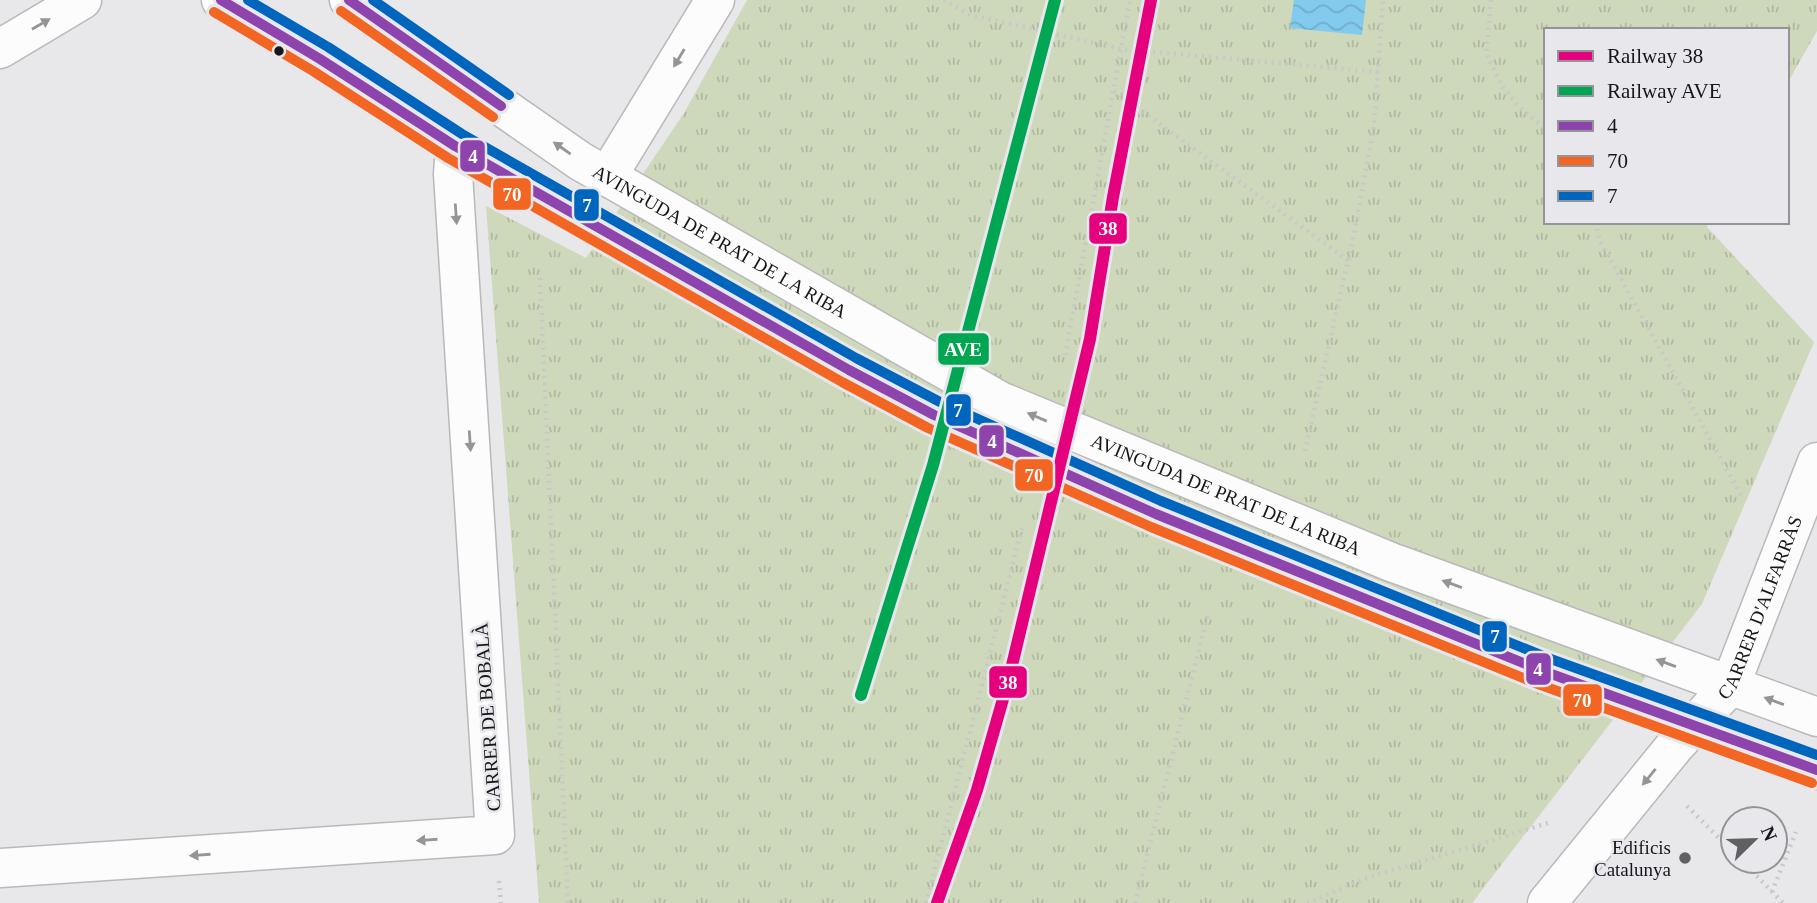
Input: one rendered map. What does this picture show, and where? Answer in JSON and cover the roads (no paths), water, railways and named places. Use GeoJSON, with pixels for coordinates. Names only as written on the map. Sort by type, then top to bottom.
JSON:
{"type":"FeatureCollection","features":[{"type":"Feature","properties":{"kind":"main road"},"geometry":{"type":"LineString","coordinates":[[0,49],[82,0]]}},
{"type":"Feature","properties":{"kind":"main road"},"geometry":{"type":"LineString","coordinates":[[221,0],[320,59],[454,146],[934,415],[1208,535],[1543,671],[1817,770]]}},
{"type":"Feature","properties":{"kind":"main road","name":"AVINGUDA DE PRAT DE LA RIBA"},"geometry":{"type":"LineString","coordinates":[[349,0],[569,154],[1000,401],[1391,562],[1817,717]]}},
{"type":"Feature","properties":{"kind":"main road"},"geometry":{"type":"LineString","coordinates":[[607,177],[715,0]]}},
{"type":"Feature","properties":{"kind":"main road","name":"CARRER DE BOBALÀ"},"geometry":{"type":"LineString","coordinates":[[0,869],[495,835],[453,174],[454,146]]}},
{"type":"Feature","properties":{"kind":"main road","name":"CARRER D'ALFARRÀS"},"geometry":{"type":"LineString","coordinates":[[1547,903],[1693,725],[1730,686],[1817,462]]}},
{"type":"Feature","properties":{"kind":"water"},"geometry":{"type":"Polygon","coordinates":[[[1294,0],[1366,0],[1362,35],[1290,28],[1294,0]]]}},
{"type":"Feature","properties":{"kind":"rail line","name":"AVE"},"geometry":{"type":"LineString","coordinates":[[861,695],[933,465],[1055,0]]}},
{"type":"Feature","properties":{"kind":"rail line","name":"38"},"geometry":{"type":"LineString","coordinates":[[937,903],[977,790],[1009,678],[1090,339],[1113,197],[1151,0]]}},
{"type":"Feature","properties":{"kind":"place","name":"Edificis Catalunya"},"geometry":{"type":"Point","coordinates":[1685,858]}}]}
